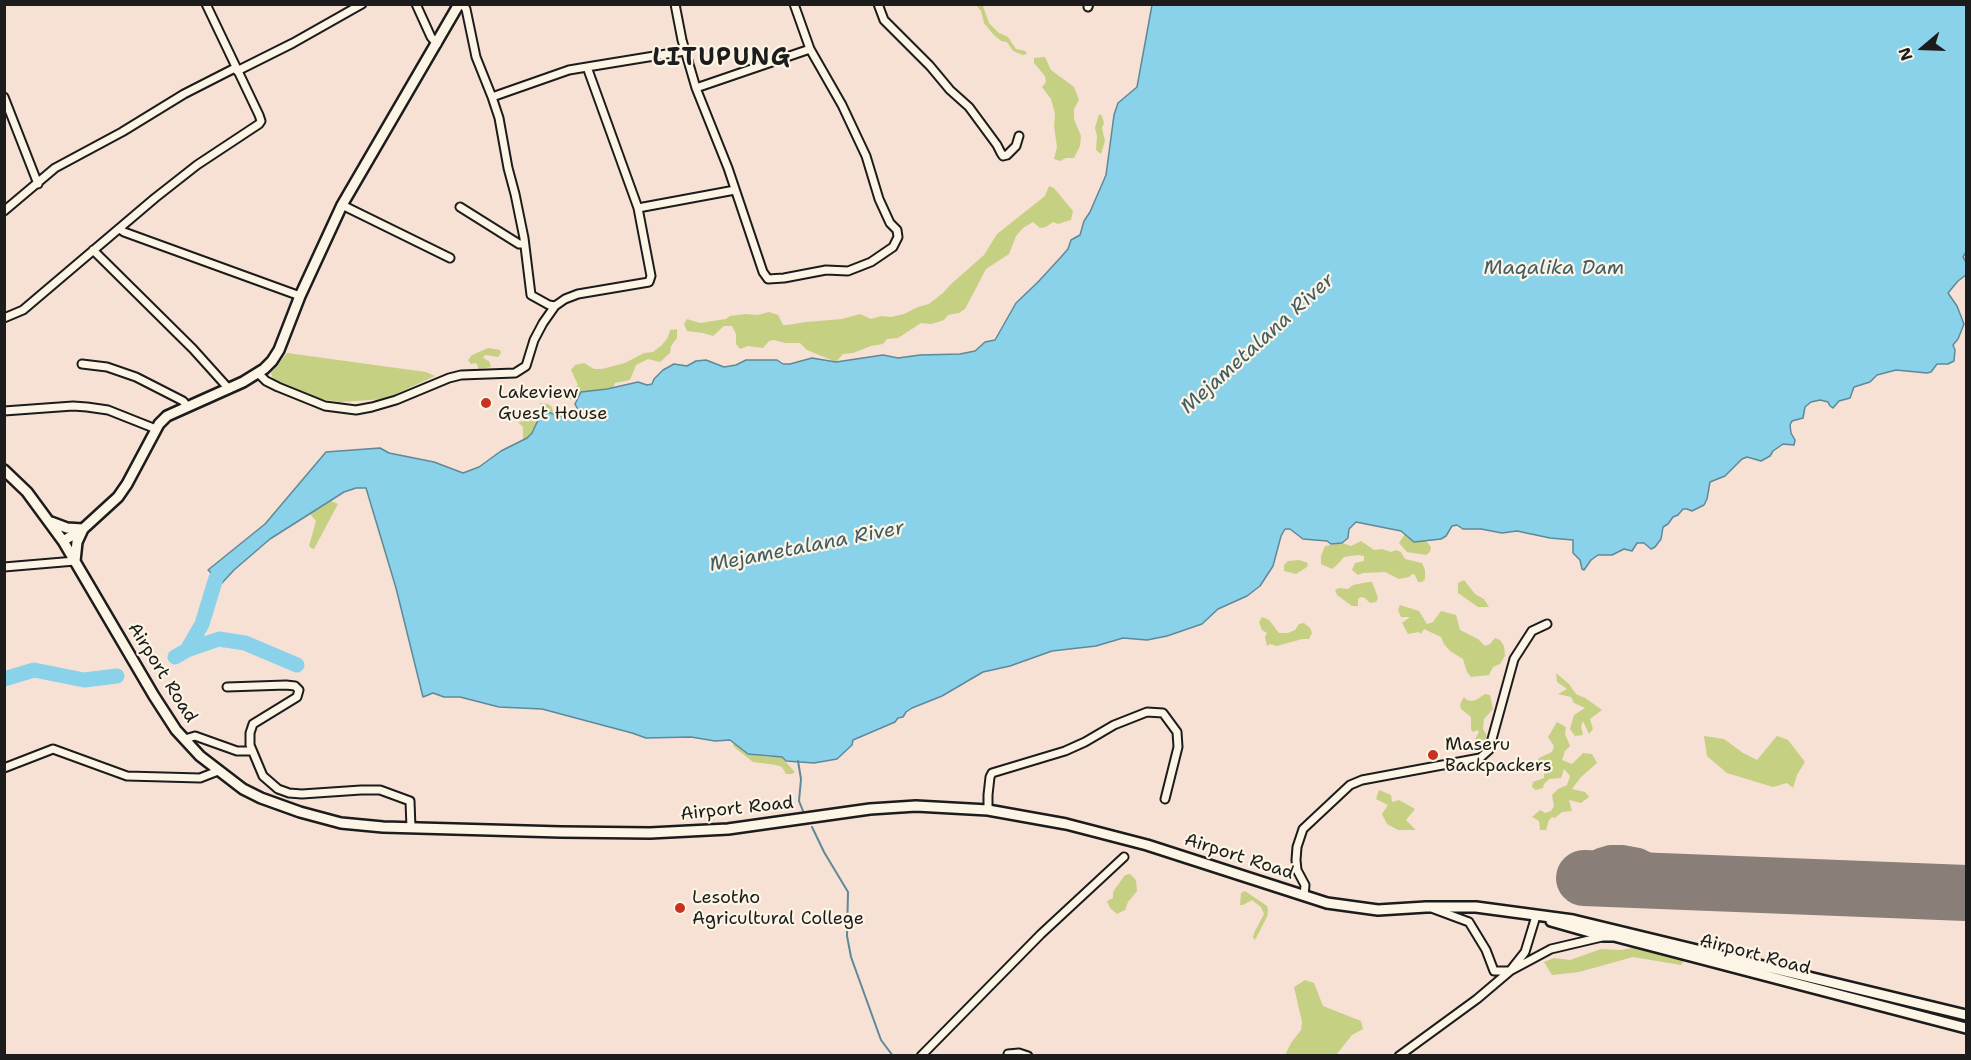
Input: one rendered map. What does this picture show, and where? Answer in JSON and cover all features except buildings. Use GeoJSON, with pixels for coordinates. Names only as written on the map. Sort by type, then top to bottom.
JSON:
{"type":"FeatureCollection","features":[{"type":"Feature","properties":{"kind":"main road"},"geometry":{"type":"LineString","coordinates":[[63,542],[83,528],[118,497],[156,429],[167,416],[229,389],[258,373],[272,361],[279,350],[300,296],[342,205],[460,4]]}},
{"type":"Feature","properties":{"kind":"main road","name":"Airport Road"},"geometry":{"type":"LineString","coordinates":[[4,470],[27,492],[63,542],[154,696],[184,739],[218,771],[252,793],[300,812],[341,823],[411,828],[667,832],[728,830],[870,809],[916,806],[988,810],[1066,824],[1147,844],[1338,905],[1378,910],[1476,907],[1573,920],[1966,1015]]}},
{"type":"Feature","properties":{"kind":"main road"},"geometry":{"type":"LineString","coordinates":[[47,519],[62,527],[83,528]]}},
{"type":"Feature","properties":{"kind":"main road"},"geometry":{"type":"LineString","coordinates":[[75,561],[77,542],[83,528]]}},
{"type":"Feature","properties":{"kind":"main road","name":"Airport Road"},"geometry":{"type":"LineString","coordinates":[[1536,916],[1604,936],[1614,936],[1966,1028]]}},
{"type":"Feature","properties":{"kind":"street"},"geometry":{"type":"LineString","coordinates":[[4,318],[23,310],[155,198],[261,121],[206,4]]}},
{"type":"Feature","properties":{"kind":"street"},"geometry":{"type":"LineString","coordinates":[[4,211],[55,168],[122,132],[184,93],[293,43],[362,4]]}},
{"type":"Feature","properties":{"kind":"street"},"geometry":{"type":"LineString","coordinates":[[416,4],[431,37],[437,44]]}},
{"type":"Feature","properties":{"kind":"street"},"geometry":{"type":"LineString","coordinates":[[460,4],[466,9],[476,57],[498,118],[515,194],[531,295],[549,306],[555,306]]}},
{"type":"Feature","properties":{"kind":"street"},"geometry":{"type":"LineString","coordinates":[[675,4],[696,88],[768,279],[826,270],[848,271],[871,262],[893,247],[898,237],[897,230],[890,224],[879,199],[866,156],[842,105],[810,49],[794,4]]}},
{"type":"Feature","properties":{"kind":"street"},"geometry":{"type":"LineString","coordinates":[[878,4],[885,20],[950,90],[969,107],[1004,156],[1016,146],[1019,136]]}},
{"type":"Feature","properties":{"kind":"street"},"geometry":{"type":"LineString","coordinates":[[696,88],[810,49]]}},
{"type":"Feature","properties":{"kind":"street"},"geometry":{"type":"LineString","coordinates":[[492,97],[569,70],[685,51]]}},
{"type":"Feature","properties":{"kind":"street"},"geometry":{"type":"LineString","coordinates":[[258,373],[266,381],[278,387],[326,406],[356,410],[372,407],[396,400],[455,376],[515,373],[525,366],[543,323],[555,306],[565,298],[649,282],[651,276],[638,208],[587,67]]}},
{"type":"Feature","properties":{"kind":"street"},"geometry":{"type":"LineString","coordinates":[[4,96],[38,184]]}},
{"type":"Feature","properties":{"kind":"street"},"geometry":{"type":"LineString","coordinates":[[638,208],[735,190]]}},
{"type":"Feature","properties":{"kind":"street"},"geometry":{"type":"LineString","coordinates":[[342,205],[450,258]]}},
{"type":"Feature","properties":{"kind":"street"},"geometry":{"type":"LineString","coordinates":[[460,207],[519,244],[523,244]]}},
{"type":"Feature","properties":{"kind":"street"},"geometry":{"type":"LineString","coordinates":[[120,229],[300,296]]}},
{"type":"Feature","properties":{"kind":"street"},"geometry":{"type":"LineString","coordinates":[[93,250],[193,349],[229,389]]}},
{"type":"Feature","properties":{"kind":"street"},"geometry":{"type":"LineString","coordinates":[[82,364],[107,367],[136,377],[183,401],[186,406]]}},
{"type":"Feature","properties":{"kind":"street"},"geometry":{"type":"LineString","coordinates":[[4,411],[87,407],[108,410],[156,429]]}},
{"type":"Feature","properties":{"kind":"street"},"geometry":{"type":"LineString","coordinates":[[4,567],[75,561]]}},
{"type":"Feature","properties":{"kind":"street"},"geometry":{"type":"LineString","coordinates":[[1304,896],[1305,885],[1296,860],[1297,847],[1303,829],[1350,785],[1362,780],[1480,758],[1489,750],[1514,659],[1532,631],[1547,624]]}},
{"type":"Feature","properties":{"kind":"street"},"geometry":{"type":"LineString","coordinates":[[227,687],[286,685],[295,686],[299,690],[297,697],[253,724],[250,734],[250,745],[263,776],[278,789],[289,793],[317,794],[380,790],[410,801],[411,828]]}},
{"type":"Feature","properties":{"kind":"street"},"geometry":{"type":"LineString","coordinates":[[988,810],[992,773],[1065,751],[1114,724],[1147,712],[1163,713],[1177,732],[1178,747],[1165,799]]}},
{"type":"Feature","properties":{"kind":"street"},"geometry":{"type":"LineString","coordinates":[[184,739],[195,736],[237,751],[252,751]]}},
{"type":"Feature","properties":{"kind":"street"},"geometry":{"type":"LineString","coordinates":[[4,768],[53,748],[127,776],[200,778],[218,771]]}},
{"type":"Feature","properties":{"kind":"street"},"geometry":{"type":"LineString","coordinates":[[921,1056],[1041,934],[1124,857]]}},
{"type":"Feature","properties":{"kind":"street"},"geometry":{"type":"LineString","coordinates":[[1426,907],[1469,922],[1486,950],[1494,971],[1510,971],[1551,949],[1604,936]]}},
{"type":"Feature","properties":{"kind":"street"},"geometry":{"type":"LineString","coordinates":[[1399,1056],[1478,999],[1510,971],[1525,952],[1536,916]]}},
{"type":"Feature","properties":{"kind":"street"},"geometry":{"type":"LineString","coordinates":[[1008,1054],[1019,1053],[1028,1056]]}},
{"type":"Feature","properties":{"kind":"green space"},"geometry":{"type":"Polygon","coordinates":[[[976,5],[983,6],[989,23],[999,33],[1008,37],[1016,49],[1025,51],[1027,54],[1023,55],[1013,51],[1007,42],[1001,41],[993,34],[984,23],[981,11],[976,5]]]}},
{"type":"Feature","properties":{"kind":"green space"},"geometry":{"type":"Polygon","coordinates":[[[1045,57],[1051,70],[1074,87],[1079,100],[1074,109],[1074,119],[1081,136],[1080,146],[1074,158],[1060,161],[1054,159],[1057,147],[1055,114],[1051,99],[1042,87],[1046,82],[1045,76],[1034,63],[1034,58],[1045,57]]]}},
{"type":"Feature","properties":{"kind":"green space"},"geometry":{"type":"Polygon","coordinates":[[[1099,114],[1104,123],[1102,128],[1105,141],[1101,154],[1096,150],[1095,128],[1099,114]]]}},
{"type":"Feature","properties":{"kind":"green space"},"geometry":{"type":"Polygon","coordinates":[[[1049,186],[1054,188],[1073,211],[1071,220],[1058,224],[1053,222],[1040,228],[1033,222],[1023,228],[1016,236],[1009,254],[986,269],[965,309],[948,315],[944,320],[938,322],[921,323],[898,338],[887,339],[883,344],[843,354],[836,362],[807,350],[800,343],[774,340],[769,341],[763,348],[748,346],[740,349],[736,344],[736,334],[732,326],[724,326],[713,336],[687,331],[684,324],[687,319],[700,323],[726,319],[730,316],[758,315],[769,312],[778,315],[783,325],[842,319],[860,314],[871,319],[904,314],[929,304],[943,293],[984,255],[997,234],[1045,196],[1049,186]]]}},
{"type":"Feature","properties":{"kind":"green space"},"geometry":{"type":"Polygon","coordinates":[[[677,329],[677,338],[671,346],[670,353],[660,362],[648,359],[636,365],[630,380],[615,383],[612,390],[567,400],[563,398],[578,385],[571,370],[575,365],[584,363],[594,369],[602,369],[625,363],[644,353],[653,352],[662,345],[670,330],[677,329]]]}},
{"type":"Feature","properties":{"kind":"green space"},"geometry":{"type":"Polygon","coordinates":[[[488,348],[500,350],[501,353],[498,357],[485,355],[483,358],[489,361],[491,367],[479,369],[476,363],[471,364],[468,360],[472,355],[488,348]]]}},
{"type":"Feature","properties":{"kind":"green space"},"geometry":{"type":"Polygon","coordinates":[[[287,353],[426,372],[435,376],[385,399],[340,402],[308,397],[274,382],[271,373],[287,353]]]}},
{"type":"Feature","properties":{"kind":"green space"},"geometry":{"type":"Polygon","coordinates":[[[540,403],[552,407],[553,413],[542,420],[538,438],[523,440],[523,427],[518,422],[537,417],[542,412],[540,403]]]}},
{"type":"Feature","properties":{"kind":"green space"},"geometry":{"type":"Polygon","coordinates":[[[331,501],[338,504],[314,549],[311,548],[309,546],[316,521],[310,514],[331,501]]]}},
{"type":"Feature","properties":{"kind":"green space"},"geometry":{"type":"Polygon","coordinates":[[[1405,534],[1410,539],[1420,542],[1425,540],[1431,547],[1430,552],[1426,555],[1407,552],[1399,543],[1405,534]]]}},
{"type":"Feature","properties":{"kind":"green space"},"geometry":{"type":"Polygon","coordinates":[[[1361,541],[1374,550],[1382,549],[1391,552],[1396,550],[1401,552],[1405,559],[1422,563],[1425,579],[1418,582],[1412,574],[1399,579],[1385,572],[1358,575],[1352,570],[1355,563],[1364,561],[1364,556],[1358,555],[1344,557],[1332,569],[1321,564],[1325,546],[1342,543],[1351,546],[1361,541]]]}},
{"type":"Feature","properties":{"kind":"green space"},"geometry":{"type":"Polygon","coordinates":[[[1299,560],[1308,563],[1307,567],[1296,574],[1284,571],[1284,565],[1288,561],[1299,560]]]}},
{"type":"Feature","properties":{"kind":"green space"},"geometry":{"type":"Polygon","coordinates":[[[1464,580],[1489,607],[1478,607],[1458,593],[1458,583],[1464,580]]]}},
{"type":"Feature","properties":{"kind":"green space"},"geometry":{"type":"Polygon","coordinates":[[[1372,582],[1376,592],[1378,598],[1376,602],[1370,603],[1361,597],[1358,599],[1358,606],[1352,606],[1337,595],[1335,590],[1348,589],[1353,585],[1372,582]]]}},
{"type":"Feature","properties":{"kind":"green space"},"geometry":{"type":"Polygon","coordinates":[[[1400,605],[1419,611],[1427,624],[1433,622],[1441,611],[1456,615],[1460,630],[1478,639],[1485,646],[1495,638],[1500,640],[1504,646],[1505,656],[1500,664],[1493,667],[1489,675],[1471,677],[1463,659],[1450,651],[1441,637],[1424,629],[1421,634],[1419,632],[1408,634],[1402,623],[1410,617],[1401,617],[1398,610],[1400,605]]]}},
{"type":"Feature","properties":{"kind":"green space"},"geometry":{"type":"Polygon","coordinates":[[[1262,617],[1269,620],[1279,633],[1288,633],[1295,630],[1299,624],[1304,623],[1312,633],[1309,639],[1267,646],[1265,637],[1267,633],[1262,630],[1259,622],[1262,617]]]}},
{"type":"Feature","properties":{"kind":"green space"},"geometry":{"type":"Polygon","coordinates":[[[1556,673],[1569,684],[1576,694],[1602,710],[1590,719],[1593,729],[1589,734],[1583,721],[1581,726],[1583,735],[1575,736],[1570,729],[1574,715],[1585,708],[1574,703],[1571,697],[1558,694],[1567,689],[1557,682],[1556,673]]]}},
{"type":"Feature","properties":{"kind":"green space"},"geometry":{"type":"Polygon","coordinates":[[[1485,694],[1490,695],[1493,709],[1484,719],[1483,729],[1486,741],[1480,749],[1474,741],[1479,732],[1477,730],[1473,732],[1471,717],[1461,709],[1460,704],[1464,697],[1471,701],[1485,694]]]}},
{"type":"Feature","properties":{"kind":"green space"},"geometry":{"type":"Polygon","coordinates":[[[1557,722],[1566,727],[1565,734],[1570,746],[1565,751],[1562,760],[1572,764],[1583,753],[1592,754],[1597,763],[1581,777],[1572,789],[1585,792],[1589,797],[1581,803],[1569,800],[1572,811],[1562,812],[1555,818],[1552,817],[1546,830],[1540,830],[1539,821],[1532,817],[1540,810],[1545,813],[1551,811],[1554,806],[1552,795],[1567,785],[1570,776],[1564,769],[1561,778],[1549,779],[1543,788],[1536,790],[1532,787],[1533,782],[1544,778],[1544,774],[1554,767],[1543,770],[1536,764],[1539,758],[1552,752],[1554,746],[1548,737],[1557,722]]]}},
{"type":"Feature","properties":{"kind":"green space"},"geometry":{"type":"Polygon","coordinates":[[[1704,736],[1724,739],[1757,760],[1777,736],[1788,740],[1805,762],[1797,775],[1793,788],[1787,783],[1773,787],[1727,773],[1707,756],[1704,736]]]}},
{"type":"Feature","properties":{"kind":"green space"},"geometry":{"type":"Polygon","coordinates":[[[734,743],[748,754],[769,757],[779,755],[795,772],[786,774],[782,767],[753,762],[733,746],[734,743]]]}},
{"type":"Feature","properties":{"kind":"green space"},"geometry":{"type":"Polygon","coordinates":[[[1379,790],[1391,795],[1392,802],[1399,800],[1415,809],[1406,820],[1416,830],[1398,830],[1387,824],[1382,814],[1388,805],[1376,799],[1379,790]]]}},
{"type":"Feature","properties":{"kind":"green space"},"geometry":{"type":"Polygon","coordinates":[[[1130,874],[1136,880],[1137,891],[1125,910],[1117,914],[1110,908],[1107,901],[1113,898],[1113,892],[1125,875],[1130,874]]]}},
{"type":"Feature","properties":{"kind":"green space"},"geometry":{"type":"Polygon","coordinates":[[[1245,891],[1267,906],[1268,910],[1267,917],[1255,940],[1253,937],[1255,931],[1264,914],[1261,907],[1252,900],[1240,905],[1241,893],[1245,891]]]}},
{"type":"Feature","properties":{"kind":"green space"},"geometry":{"type":"Polygon","coordinates":[[[1637,947],[1685,959],[1681,965],[1633,957],[1579,972],[1552,975],[1544,962],[1554,958],[1570,960],[1601,949],[1621,950],[1637,947]]]}},
{"type":"Feature","properties":{"kind":"green space"},"geometry":{"type":"Polygon","coordinates":[[[1305,980],[1314,983],[1323,1006],[1361,1021],[1363,1029],[1352,1035],[1336,1055],[1285,1055],[1301,1030],[1302,1022],[1294,987],[1305,980]]]}},
{"type":"Feature","properties":{"kind":"water","name":"Maqalika Dam"},"geometry":{"type":"Polygon","coordinates":[[[1152,5],[1966,5],[1966,252],[1963,257],[1966,262],[1966,275],[1948,293],[1957,306],[1964,324],[1953,345],[1954,361],[1948,364],[1937,364],[1931,372],[1927,373],[1896,370],[1877,375],[1870,382],[1854,387],[1850,398],[1839,401],[1833,408],[1828,402],[1820,400],[1811,402],[1805,407],[1803,418],[1792,421],[1790,425],[1795,440],[1794,445],[1783,444],[1761,461],[1747,457],[1742,459],[1725,476],[1710,482],[1704,505],[1692,511],[1683,509],[1673,517],[1663,527],[1661,539],[1651,549],[1644,543],[1637,543],[1632,551],[1624,549],[1612,555],[1598,555],[1584,570],[1580,560],[1573,553],[1573,540],[1517,531],[1502,533],[1481,529],[1463,529],[1457,525],[1452,526],[1446,536],[1441,539],[1414,542],[1401,531],[1356,522],[1349,529],[1348,538],[1342,543],[1331,544],[1327,541],[1303,539],[1290,529],[1285,529],[1273,566],[1260,586],[1247,596],[1218,609],[1202,624],[1147,640],[1123,638],[1096,646],[1052,651],[1010,666],[983,672],[942,696],[912,708],[895,722],[853,740],[852,745],[837,759],[814,763],[786,761],[782,757],[748,754],[730,740],[715,741],[691,737],[646,738],[542,709],[499,707],[433,693],[423,697],[396,588],[366,488],[344,492],[270,539],[222,583],[208,570],[265,524],[326,452],[380,448],[389,453],[434,462],[463,473],[479,467],[501,451],[527,438],[539,418],[547,412],[566,418],[578,410],[575,404],[581,392],[638,382],[652,384],[663,370],[674,364],[687,366],[696,361],[706,360],[724,367],[746,360],[777,360],[783,364],[790,364],[812,358],[836,362],[883,355],[898,358],[960,354],[975,351],[985,342],[995,340],[1016,303],[1068,249],[1071,240],[1080,235],[1084,221],[1106,175],[1114,115],[1118,103],[1137,87],[1152,5]]]}},
{"type":"Feature","properties":{"kind":"waterway","name":"Mejametalana River"},"geometry":{"type":"LineString","coordinates":[[175,657],[187,650],[202,624],[216,578]]}},
{"type":"Feature","properties":{"kind":"waterway","name":"Mejametalana River"},"geometry":{"type":"LineString","coordinates":[[187,650],[219,639],[245,643],[297,665]]}},
{"type":"Feature","properties":{"kind":"waterway","name":"Mejametalana River"},"geometry":{"type":"LineString","coordinates":[[4,679],[34,670],[84,680],[117,676]]}},
{"type":"Feature","properties":{"kind":"waterway"},"geometry":{"type":"LineString","coordinates":[[798,761],[801,779],[799,801],[803,811]]}},
{"type":"Feature","properties":{"kind":"waterway"},"geometry":{"type":"LineString","coordinates":[[812,827],[848,892],[847,936],[851,957],[881,1040],[893,1056]]}},
{"type":"Feature","properties":{"kind":"taxiway"},"geometry":{"type":"LineString","coordinates":[[1647,881],[1605,893],[1593,888],[1589,873],[1600,859],[1623,856],[1639,859],[1675,877],[1699,883]]}},
{"type":"Feature","properties":{"kind":"runway"},"geometry":{"type":"LineString","coordinates":[[1584,878],[1966,893]]}},
{"type":"Feature","properties":{"kind":"place","name":"Lakeview Guest House"},"geometry":{"type":"Point","coordinates":[486,403]}},
{"type":"Feature","properties":{"kind":"place","name":"Maseru Backpackers"},"geometry":{"type":"Point","coordinates":[1433,755]}},
{"type":"Feature","properties":{"kind":"place","name":"Lesotho Agricultural College"},"geometry":{"type":"Point","coordinates":[680,908]}},
{"type":"Feature","properties":{"kind":"district","name":"LITUPUNG"},"geometry":{"type":"Point","coordinates":[722,59]}}]}
